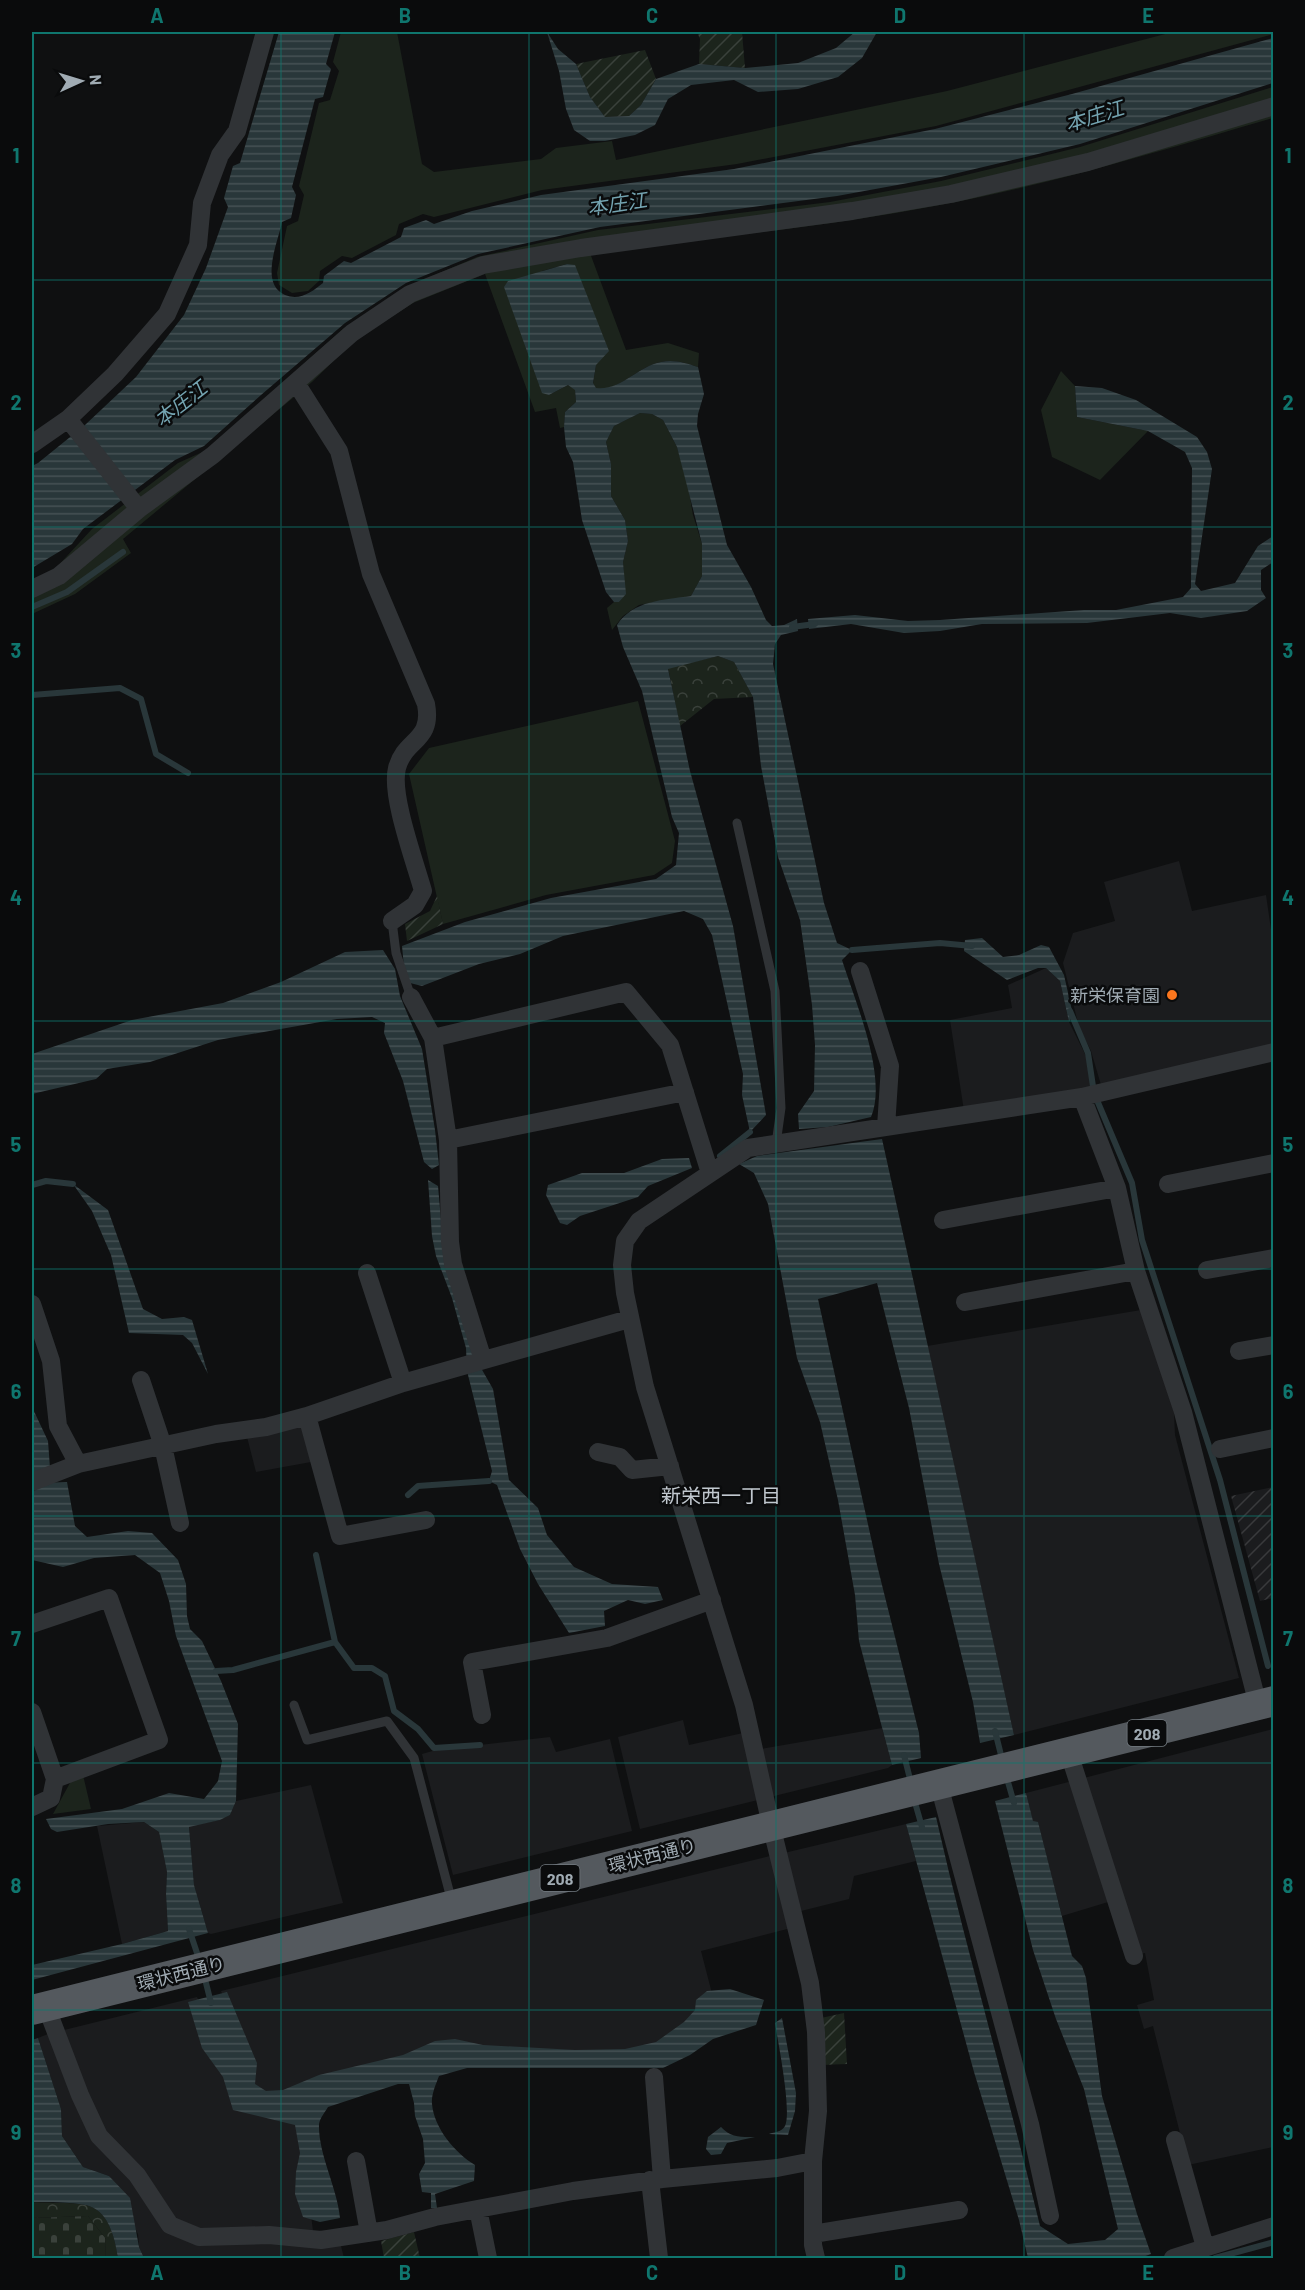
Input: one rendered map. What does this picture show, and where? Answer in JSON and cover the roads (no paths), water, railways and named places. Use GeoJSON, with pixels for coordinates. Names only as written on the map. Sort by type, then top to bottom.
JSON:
{"type":"FeatureCollection","features":[{"type":"Feature","properties":{"kind":"highway","name":"環状西通り"},"geometry":{"type":"LineString","coordinates":[[37,2008],[1266,1703]]}},
{"type":"Feature","properties":{"kind":"street"},"geometry":{"type":"LineString","coordinates":[[32,444],[68,419],[115,374],[167,314],[198,245],[202,203],[220,155],[237,131],[265,32]]}},
{"type":"Feature","properties":{"kind":"street"},"geometry":{"type":"LineString","coordinates":[[32,589],[59,576],[139,509],[213,455],[352,333],[411,294],[483,265],[581,248],[852,211],[951,194],[1088,162],[1274,106]]}},
{"type":"Feature","properties":{"kind":"street"},"geometry":{"type":"LineString","coordinates":[[296,383],[339,451],[371,574],[426,704],[429,718],[425,731],[404,753],[397,769],[396,786],[423,891],[415,904],[392,921]]}},
{"type":"Feature","properties":{"kind":"street"},"geometry":{"type":"LineString","coordinates":[[68,419],[139,509]]}},
{"type":"Feature","properties":{"kind":"street"},"geometry":{"type":"LineString","coordinates":[[860,971],[890,1066],[881,1128]]}},
{"type":"Feature","properties":{"kind":"street"},"geometry":{"type":"LineString","coordinates":[[408,990],[433,1038],[448,1140],[450,1242],[453,1264],[483,1360]]}},
{"type":"Feature","properties":{"kind":"street"},"geometry":{"type":"LineString","coordinates":[[433,1038],[626,992],[670,1045],[710,1173]]}},
{"type":"Feature","properties":{"kind":"street"},"geometry":{"type":"LineString","coordinates":[[816,2259],[813,2234],[813,2161],[818,2111],[816,2032],[810,1983],[744,1705],[645,1387],[629,1319],[622,1265],[625,1241],[639,1221],[748,1148],[1082,1097],[1274,1052]]}},
{"type":"Feature","properties":{"kind":"street"},"geometry":{"type":"LineString","coordinates":[[448,1140],[685,1092]]}},
{"type":"Feature","properties":{"kind":"street"},"geometry":{"type":"LineString","coordinates":[[1082,1097],[1117,1188],[1136,1271],[1183,1412],[1266,1703]]}},
{"type":"Feature","properties":{"kind":"street"},"geometry":{"type":"LineString","coordinates":[[1168,1184],[1274,1163]]}},
{"type":"Feature","properties":{"kind":"street"},"geometry":{"type":"LineString","coordinates":[[943,1220],[1117,1188]]}},
{"type":"Feature","properties":{"kind":"street"},"geometry":{"type":"LineString","coordinates":[[1207,1270],[1274,1258]]}},
{"type":"Feature","properties":{"kind":"street"},"geometry":{"type":"LineString","coordinates":[[965,1302],[1136,1271]]}},
{"type":"Feature","properties":{"kind":"street"},"geometry":{"type":"LineString","coordinates":[[367,1273],[403,1383]]}},
{"type":"Feature","properties":{"kind":"street"},"geometry":{"type":"LineString","coordinates":[[32,1304],[51,1361],[58,1426],[78,1464]]}},
{"type":"Feature","properties":{"kind":"street"},"geometry":{"type":"LineString","coordinates":[[38,1479],[78,1464],[216,1434],[266,1427],[307,1416],[403,1383],[629,1319]]}},
{"type":"Feature","properties":{"kind":"street"},"geometry":{"type":"LineString","coordinates":[[1239,1352],[1274,1345]]}},
{"type":"Feature","properties":{"kind":"street"},"geometry":{"type":"LineString","coordinates":[[141,1380],[163,1446],[180,1523]]}},
{"type":"Feature","properties":{"kind":"street"},"geometry":{"type":"LineString","coordinates":[[307,1416],[340,1536],[426,1520]]}},
{"type":"Feature","properties":{"kind":"street"},"geometry":{"type":"LineString","coordinates":[[1220,1449],[1274,1438]]}},
{"type":"Feature","properties":{"kind":"street"},"geometry":{"type":"LineString","coordinates":[[598,1452],[620,1457],[632,1470],[670,1466]]}},
{"type":"Feature","properties":{"kind":"street"},"geometry":{"type":"LineString","coordinates":[[32,1624],[109,1598],[159,1740],[56,1779]]}},
{"type":"Feature","properties":{"kind":"street"},"geometry":{"type":"LineString","coordinates":[[482,1715],[472,1662],[607,1638],[712,1600]]}},
{"type":"Feature","properties":{"kind":"street"},"geometry":{"type":"LineString","coordinates":[[32,1712],[56,1779],[51,1798],[32,1807]]}},
{"type":"Feature","properties":{"kind":"street"},"geometry":{"type":"LineString","coordinates":[[1069,1753],[1134,1956]]}},
{"type":"Feature","properties":{"kind":"street"},"geometry":{"type":"LineString","coordinates":[[934,1786],[1030,2124],[1050,2216]]}},
{"type":"Feature","properties":{"kind":"street"},"geometry":{"type":"LineString","coordinates":[[37,2008],[99,2136],[137,2175],[170,2225],[199,2237],[269,2235],[321,2240],[369,2233],[573,2191],[777,2168],[813,2161]]}},
{"type":"Feature","properties":{"kind":"street"},"geometry":{"type":"LineString","coordinates":[[654,2077],[659,2259]]}},
{"type":"Feature","properties":{"kind":"street"},"geometry":{"type":"LineString","coordinates":[[1174,2140],[1205,2247]]}},
{"type":"Feature","properties":{"kind":"street"},"geometry":{"type":"LineString","coordinates":[[356,2161],[369,2233]]}},
{"type":"Feature","properties":{"kind":"street"},"geometry":{"type":"LineString","coordinates":[[478,2210],[488,2259]]}},
{"type":"Feature","properties":{"kind":"street"},"geometry":{"type":"LineString","coordinates":[[813,2234],[960,2210]]}},
{"type":"Feature","properties":{"kind":"street"},"geometry":{"type":"LineString","coordinates":[[1173,2259],[1274,2226]]}},
{"type":"Feature","properties":{"kind":"lane"},"geometry":{"type":"LineString","coordinates":[[737,823],[775,991],[781,1108],[776,1144]]}},
{"type":"Feature","properties":{"kind":"lane"},"geometry":{"type":"LineString","coordinates":[[392,921],[396,953],[408,990]]}},
{"type":"Feature","properties":{"kind":"lane"},"geometry":{"type":"LineString","coordinates":[[294,1705],[307,1740],[387,1721],[414,1758],[452,1905]]}},
{"type":"Feature","properties":{"kind":"water","name":"本庄江"},"geometry":{"type":"Polygon","coordinates":[[[279,32],[335,32],[326,64],[331,69],[323,97],[315,99],[292,187],[296,195],[291,218],[282,222],[272,262],[273,282],[277,290],[290,297],[306,295],[323,283],[324,276],[344,261],[351,263],[401,237],[404,228],[426,220],[434,224],[472,211],[541,195],[734,169],[935,129],[1072,94],[1273,38],[1273,83],[1080,144],[941,177],[837,196],[600,227],[478,254],[406,283],[345,323],[204,446],[175,460],[83,529],[72,544],[32,568],[32,466],[85,425],[136,377],[184,315],[206,268],[228,207],[224,198],[233,166],[240,163],[279,32]]]}},
{"type":"Feature","properties":{"kind":"water"},"geometry":{"type":"Polygon","coordinates":[[[547,32],[558,49],[576,64],[590,97],[605,117],[629,116],[641,105],[656,79],[699,64],[745,68],[798,63],[836,48],[855,32],[877,32],[862,58],[838,77],[798,89],[758,92],[734,80],[691,85],[668,99],[655,125],[635,135],[605,141],[590,141],[574,130],[566,109],[559,71],[547,32]]]}},
{"type":"Feature","properties":{"kind":"water"},"geometry":{"type":"Polygon","coordinates":[[[567,264],[575,265],[609,351],[596,365],[593,383],[596,388],[613,386],[661,362],[675,361],[698,367],[704,394],[697,426],[727,545],[751,587],[766,620],[772,626],[784,625],[797,619],[798,631],[781,635],[775,644],[773,664],[824,903],[837,943],[852,950],[842,960],[873,1061],[875,1100],[871,1117],[828,1127],[799,1129],[798,1114],[814,1091],[815,1045],[800,920],[778,857],[761,766],[753,697],[734,662],[718,656],[668,669],[690,771],[733,926],[766,1115],[750,1132],[742,1095],[743,1074],[712,935],[703,919],[684,911],[563,936],[520,954],[479,964],[422,986],[410,983],[404,967],[402,946],[465,922],[551,898],[656,879],[676,865],[679,833],[672,817],[642,691],[623,647],[617,625],[632,610],[640,606],[660,600],[691,596],[702,576],[702,544],[677,447],[663,420],[652,414],[640,413],[614,426],[606,442],[611,464],[611,496],[625,520],[628,541],[623,562],[626,594],[619,602],[614,602],[606,592],[582,520],[573,462],[566,447],[565,412],[576,402],[575,390],[568,385],[549,395],[542,393],[504,287],[508,281],[567,264]]]}},
{"type":"Feature","properties":{"kind":"water"},"geometry":{"type":"Polygon","coordinates":[[[1075,386],[1102,388],[1136,400],[1197,437],[1207,452],[1212,469],[1195,584],[1201,591],[1235,583],[1258,546],[1273,536],[1273,562],[1261,570],[1261,590],[1266,598],[1247,611],[1201,618],[1170,613],[1087,623],[982,624],[940,631],[904,633],[851,624],[809,629],[808,619],[855,615],[908,621],[1116,610],[1183,597],[1191,588],[1192,468],[1185,452],[1148,431],[1077,417],[1075,386]]]}},
{"type":"Feature","properties":{"kind":"water"},"geometry":{"type":"Polygon","coordinates":[[[982,938],[1003,957],[1019,955],[1041,945],[1049,947],[1064,975],[1073,1015],[1069,1022],[1060,981],[1046,968],[1038,968],[1007,980],[964,951],[965,940],[982,938]]]}},
{"type":"Feature","properties":{"kind":"water"},"geometry":{"type":"Polygon","coordinates":[[[383,950],[395,969],[400,996],[422,1049],[439,1165],[432,1169],[424,1162],[403,1081],[384,1033],[385,1023],[372,1017],[337,1019],[218,1040],[150,1062],[107,1069],[96,1079],[32,1094],[32,1054],[132,1020],[223,1003],[281,982],[345,952],[383,950]]]}},
{"type":"Feature","properties":{"kind":"water"},"geometry":{"type":"Polygon","coordinates":[[[882,1139],[1014,1735],[980,1743],[973,1702],[939,1564],[909,1408],[877,1283],[818,1299],[877,1565],[919,1733],[921,1758],[892,1765],[859,1641],[855,1595],[838,1500],[820,1422],[797,1358],[768,1204],[754,1173],[739,1164],[757,1156],[882,1139]]]}},
{"type":"Feature","properties":{"kind":"water"},"geometry":{"type":"Polygon","coordinates":[[[689,1158],[692,1168],[648,1186],[638,1197],[580,1216],[567,1225],[560,1223],[546,1195],[548,1185],[582,1173],[624,1173],[662,1159],[689,1158]]]}},
{"type":"Feature","properties":{"kind":"water"},"geometry":{"type":"Polygon","coordinates":[[[428,1180],[438,1186],[444,1254],[481,1368],[493,1389],[509,1480],[538,1508],[547,1535],[574,1567],[612,1584],[658,1587],[663,1600],[645,1604],[628,1600],[604,1611],[605,1626],[569,1633],[538,1584],[520,1549],[497,1485],[489,1481],[492,1471],[467,1371],[466,1348],[452,1298],[436,1256],[432,1236],[428,1180]]]}},
{"type":"Feature","properties":{"kind":"water"},"geometry":{"type":"Polygon","coordinates":[[[73,1184],[108,1210],[143,1309],[162,1319],[184,1317],[192,1320],[208,1374],[192,1343],[183,1335],[129,1333],[111,1255],[92,1211],[73,1184]]]}},
{"type":"Feature","properties":{"kind":"water"},"geometry":{"type":"Polygon","coordinates":[[[32,1407],[48,1441],[50,1468],[32,1473],[32,1407]]]}},
{"type":"Feature","properties":{"kind":"water"},"geometry":{"type":"Polygon","coordinates":[[[67,1482],[75,1526],[87,1537],[128,1531],[152,1533],[178,1560],[186,1584],[187,1616],[190,1629],[202,1641],[238,1724],[236,1801],[230,1815],[220,1820],[189,1827],[194,1885],[208,1933],[32,1980],[32,1965],[168,1931],[167,1872],[159,1832],[144,1822],[108,1824],[57,1832],[51,1829],[46,1819],[122,1809],[169,1793],[204,1799],[218,1781],[222,1761],[176,1636],[169,1601],[160,1573],[135,1555],[94,1558],[63,1567],[32,1560],[32,1493],[44,1483],[67,1482]]]}},
{"type":"Feature","properties":{"kind":"water"},"geometry":{"type":"Polygon","coordinates":[[[1026,1793],[1033,1821],[1038,1822],[1072,1956],[1082,1966],[1086,1978],[1102,2096],[1151,2254],[1140,2258],[1028,2258],[906,1824],[936,1817],[1040,2226],[1068,2244],[1105,2240],[1118,2229],[1084,2089],[1056,2019],[1033,1950],[995,1801],[1026,1793]]]}},
{"type":"Feature","properties":{"kind":"water"},"geometry":{"type":"Polygon","coordinates":[[[730,1989],[764,2000],[756,2025],[713,2039],[690,2055],[663,2068],[467,2068],[439,2076],[432,2101],[437,2122],[453,2147],[475,2165],[474,2181],[435,2194],[437,2208],[431,2208],[431,2193],[422,2192],[419,2174],[425,2163],[423,2139],[415,2116],[409,2084],[398,2084],[328,2107],[321,2117],[319,2135],[340,2218],[320,2222],[303,2217],[295,2194],[300,2153],[295,2125],[233,2110],[223,2077],[202,2048],[188,2002],[227,1992],[257,2063],[255,2084],[266,2091],[283,2090],[319,2075],[403,2055],[435,2041],[455,2039],[483,2045],[575,2050],[625,2049],[656,2042],[684,2022],[695,2010],[696,2000],[707,1991],[730,1989]]]}},
{"type":"Feature","properties":{"kind":"water"},"geometry":{"type":"Polygon","coordinates":[[[782,2018],[796,2093],[795,2111],[788,2135],[769,2134],[784,2128],[787,2118],[786,2092],[775,2023],[782,2018]]]}},
{"type":"Feature","properties":{"kind":"water"},"geometry":{"type":"Polygon","coordinates":[[[38,2038],[61,2109],[62,2136],[83,2167],[109,2176],[130,2198],[139,2247],[144,2258],[118,2258],[107,2221],[89,2206],[61,2202],[32,2202],[32,2040],[38,2038]]]}},
{"type":"Feature","properties":{"kind":"water"},"geometry":{"type":"Polygon","coordinates":[[[721,2127],[732,2135],[755,2137],[727,2143],[721,2154],[711,2155],[706,2149],[708,2137],[721,2127]]]}},
{"type":"Feature","properties":{"kind":"waterway"},"geometry":{"type":"LineString","coordinates":[[32,607],[67,592],[123,552]]}},
{"type":"Feature","properties":{"kind":"waterway"},"geometry":{"type":"LineString","coordinates":[[792,627],[815,624]]}},
{"type":"Feature","properties":{"kind":"waterway"},"geometry":{"type":"LineString","coordinates":[[32,695],[120,688],[141,699],[156,754],[188,773]]}},
{"type":"Feature","properties":{"kind":"waterway"},"geometry":{"type":"LineString","coordinates":[[852,950],[940,943],[972,946]]}},
{"type":"Feature","properties":{"kind":"waterway"},"geometry":{"type":"LineString","coordinates":[[1070,1011],[1088,1053],[1094,1093],[1132,1183],[1142,1240],[1220,1480],[1268,1666]]}},
{"type":"Feature","properties":{"kind":"waterway"},"geometry":{"type":"LineString","coordinates":[[720,1156],[750,1132]]}},
{"type":"Feature","properties":{"kind":"waterway"},"geometry":{"type":"LineString","coordinates":[[32,1185],[46,1181],[73,1184]]}},
{"type":"Feature","properties":{"kind":"waterway"},"geometry":{"type":"LineString","coordinates":[[408,1495],[418,1486],[489,1481]]}},
{"type":"Feature","properties":{"kind":"waterway"},"geometry":{"type":"LineString","coordinates":[[316,1555],[335,1642]]}},
{"type":"Feature","properties":{"kind":"waterway"},"geometry":{"type":"LineString","coordinates":[[216,1671],[233,1670],[335,1642],[354,1668],[372,1668],[385,1676],[394,1711],[418,1729],[434,1748],[480,1745]]}},
{"type":"Feature","properties":{"kind":"waterway"},"geometry":{"type":"LineString","coordinates":[[995,1731],[1002,1759]]}},
{"type":"Feature","properties":{"kind":"waterway"},"geometry":{"type":"LineString","coordinates":[[904,1755],[911,1783]]}},
{"type":"Feature","properties":{"kind":"waterway"},"geometry":{"type":"LineString","coordinates":[[1006,1775],[1014,1803]]}},
{"type":"Feature","properties":{"kind":"waterway"},"geometry":{"type":"LineString","coordinates":[[914,1799],[922,1827]]}},
{"type":"Feature","properties":{"kind":"waterway"},"geometry":{"type":"LineString","coordinates":[[189,1929],[199,1959]]}},
{"type":"Feature","properties":{"kind":"waterway"},"geometry":{"type":"LineString","coordinates":[[204,1975],[211,2003]]}},
{"type":"Feature","properties":{"kind":"waterway"},"geometry":{"type":"LineString","coordinates":[[1215,2258],[1274,2242]]}},
{"type":"Feature","properties":{"kind":"place","name":"新栄保育園"},"geometry":{"type":"Point","coordinates":[1172,995]}},
{"type":"Feature","properties":{"kind":"district","name":"新栄西一丁目"},"geometry":{"type":"Point","coordinates":[721,1495]}}]}
